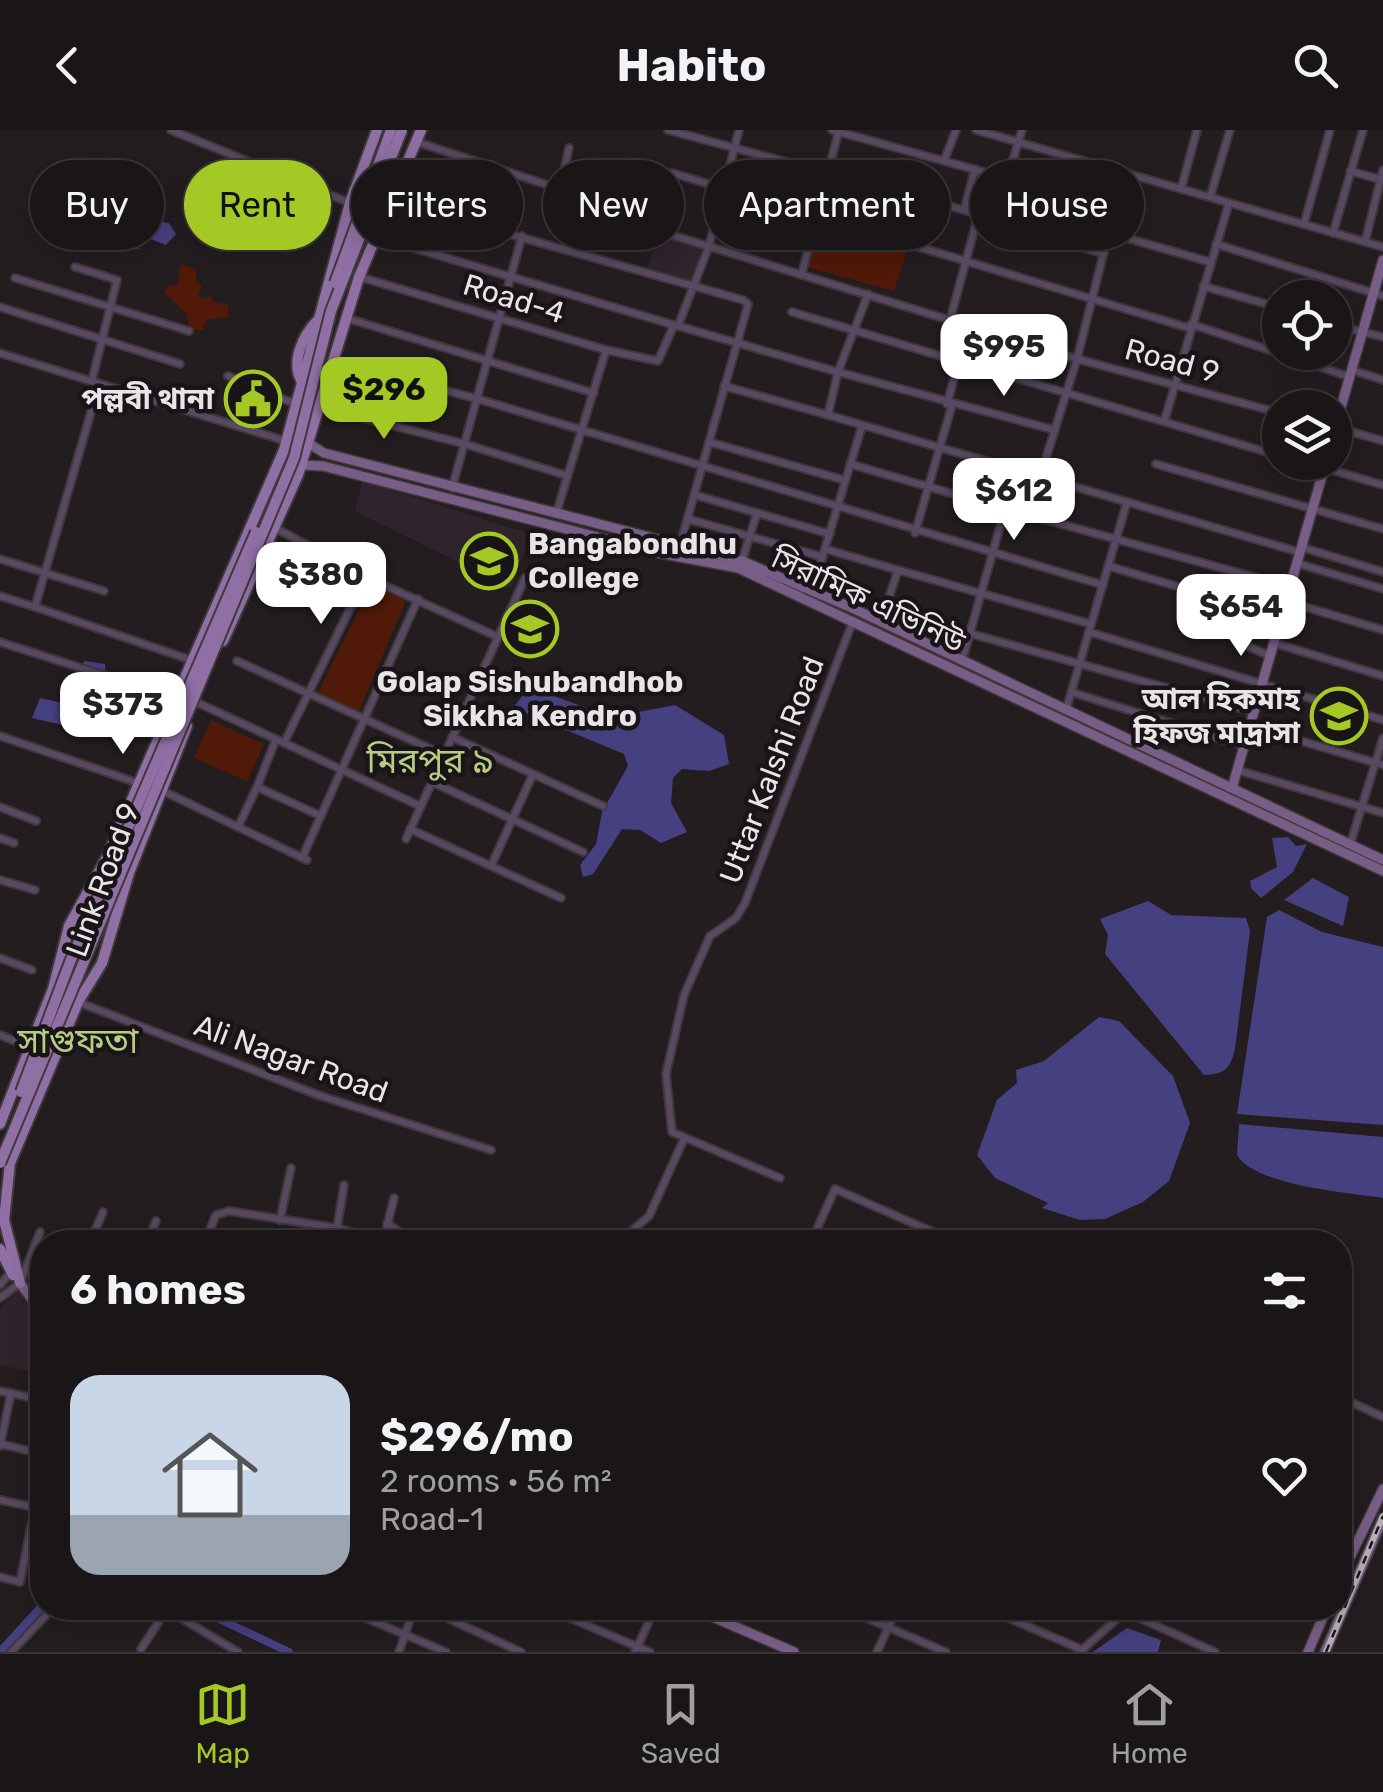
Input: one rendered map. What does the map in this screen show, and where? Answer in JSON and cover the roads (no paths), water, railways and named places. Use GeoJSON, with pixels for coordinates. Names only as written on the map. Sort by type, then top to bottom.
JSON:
{"type":"FeatureCollection","features":[{"type":"Feature","properties":{"kind":"main road","name":"Link Road 9"},"geometry":{"type":"LineString","coordinates":[[364,160],[378,130]]}},
{"type":"Feature","properties":{"kind":"main road"},"geometry":{"type":"LineString","coordinates":[[0,1149],[70,962],[286,465],[326,310],[365,192],[392,130]]}},
{"type":"Feature","properties":{"kind":"main road"},"geometry":{"type":"LineString","coordinates":[[0,1163],[294,458],[332,311],[402,130]]}},
{"type":"Feature","properties":{"kind":"main road","name":"Link Road 9"},"geometry":{"type":"LineString","coordinates":[[410,160],[419,136]]}},
{"type":"Feature","properties":{"kind":"main road"},"geometry":{"type":"LineString","coordinates":[[368,150],[370,160]]}},
{"type":"Feature","properties":{"kind":"main road","name":"Link Road 9"},"geometry":{"type":"LineString","coordinates":[[0,1124],[54,989],[64,941],[286,446],[351,197]]}},
{"type":"Feature","properties":{"kind":"main road","name":"Link Road 9"},"geometry":{"type":"LineString","coordinates":[[20,1284],[2,1217],[10,1163],[78,1002],[106,954],[129,873],[196,702],[302,465],[331,360],[370,250]]}},
{"type":"Feature","properties":{"kind":"main road"},"geometry":{"type":"LineString","coordinates":[[1345,390],[1378,295],[1383,260]]}},
{"type":"Feature","properties":{"kind":"main road","name":"সিরামিক এভিনিউ"},"geometry":{"type":"LineString","coordinates":[[308,443],[324,453],[452,488],[742,561],[881,622],[1383,860]]}},
{"type":"Feature","properties":{"kind":"main road","name":"সিরামিক এভিনিউ"},"geometry":{"type":"LineString","coordinates":[[302,465],[323,466],[659,553],[738,568],[1383,870]]}},
{"type":"Feature","properties":{"kind":"main road"},"geometry":{"type":"LineString","coordinates":[[1232,788],[1321,480]]}},
{"type":"Feature","properties":{"kind":"main road"},"geometry":{"type":"LineString","coordinates":[[64,941],[74,956],[85,961],[106,954]]}},
{"type":"Feature","properties":{"kind":"main road","name":"Link Road 9"},"geometry":{"type":"LineString","coordinates":[[0,1249],[30,1297]]}},
{"type":"Feature","properties":{"kind":"main road"},"geometry":{"type":"LineString","coordinates":[[1352,1553],[1383,1488]]}},
{"type":"Feature","properties":{"kind":"main road"},"geometry":{"type":"LineString","coordinates":[[1352,1589],[1383,1518]]}},
{"type":"Feature","properties":{"kind":"main road"},"geometry":{"type":"LineString","coordinates":[[720,1620],[794,1652]]}},
{"type":"Feature","properties":{"kind":"main road"},"geometry":{"type":"LineString","coordinates":[[1308,1652],[1322,1620]]}},
{"type":"Feature","properties":{"kind":"main road"},"geometry":{"type":"LineString","coordinates":[[1325,1652],[1339,1620]]}},
{"type":"Feature","properties":{"kind":"street"},"geometry":{"type":"LineString","coordinates":[[171,130],[351,197]]}},
{"type":"Feature","properties":{"kind":"street"},"geometry":{"type":"LineString","coordinates":[[668,130],[778,160]]}},
{"type":"Feature","properties":{"kind":"street"},"geometry":{"type":"LineString","coordinates":[[730,160],[739,130]]}},
{"type":"Feature","properties":{"kind":"street"},"geometry":{"type":"LineString","coordinates":[[829,160],[836,130],[941,160]]}},
{"type":"Feature","properties":{"kind":"street"},"geometry":{"type":"LineString","coordinates":[[944,160],[956,130]]}},
{"type":"Feature","properties":{"kind":"street"},"geometry":{"type":"LineString","coordinates":[[976,130],[1082,160]]}},
{"type":"Feature","properties":{"kind":"street"},"geometry":{"type":"LineString","coordinates":[[1014,160],[1022,130]]}},
{"type":"Feature","properties":{"kind":"street"},"geometry":{"type":"LineString","coordinates":[[1180,188],[1196,130]]}},
{"type":"Feature","properties":{"kind":"street"},"geometry":{"type":"LineString","coordinates":[[1210,197],[1230,130]]}},
{"type":"Feature","properties":{"kind":"street"},"geometry":{"type":"LineString","coordinates":[[1304,224],[1330,130]]}},
{"type":"Feature","properties":{"kind":"street"},"geometry":{"type":"LineString","coordinates":[[1333,233],[1363,130]]}},
{"type":"Feature","properties":{"kind":"street"},"geometry":{"type":"LineString","coordinates":[[419,136],[471,160]]}},
{"type":"Feature","properties":{"kind":"street"},"geometry":{"type":"LineString","coordinates":[[566,160],[569,148]]}},
{"type":"Feature","properties":{"kind":"street"},"geometry":{"type":"LineString","coordinates":[[1350,171],[1382,177],[1365,242]]}},
{"type":"Feature","properties":{"kind":"street"},"geometry":{"type":"LineString","coordinates":[[1144,178],[1383,247]]}},
{"type":"Feature","properties":{"kind":"street"},"geometry":{"type":"LineString","coordinates":[[964,210],[970,188]]}},
{"type":"Feature","properties":{"kind":"street"},"geometry":{"type":"LineString","coordinates":[[1164,422],[1230,203]]}},
{"type":"Feature","properties":{"kind":"street"},"geometry":{"type":"LineString","coordinates":[[950,206],[970,213]]}},
{"type":"Feature","properties":{"kind":"street"},"geometry":{"type":"LineString","coordinates":[[523,236],[748,304],[680,545]]}},
{"type":"Feature","properties":{"kind":"street"},"geometry":{"type":"LineString","coordinates":[[950,320],[970,240]]}},
{"type":"Feature","properties":{"kind":"street"},"geometry":{"type":"LineString","coordinates":[[1144,243],[1210,262]]}},
{"type":"Feature","properties":{"kind":"street"},"geometry":{"type":"LineString","coordinates":[[1216,244],[1378,295]]}},
{"type":"Feature","properties":{"kind":"street"},"geometry":{"type":"LineString","coordinates":[[421,250],[949,404],[1055,430]]}},
{"type":"Feature","properties":{"kind":"street"},"geometry":{"type":"LineString","coordinates":[[452,488],[518,250]]}},
{"type":"Feature","properties":{"kind":"street"},"geometry":{"type":"LineString","coordinates":[[676,326],[707,250]]}},
{"type":"Feature","properties":{"kind":"street","name":"Road 9"},"geometry":{"type":"LineString","coordinates":[[723,250],[1077,358],[1262,408]]}},
{"type":"Feature","properties":{"kind":"street"},"geometry":{"type":"LineString","coordinates":[[802,273],[807,250]]}},
{"type":"Feature","properties":{"kind":"street"},"geometry":{"type":"LineString","coordinates":[[938,250],[1092,300],[1383,380]]}},
{"type":"Feature","properties":{"kind":"street"},"geometry":{"type":"LineString","coordinates":[[1090,250],[1104,254]]}},
{"type":"Feature","properties":{"kind":"street"},"geometry":{"type":"LineString","coordinates":[[1040,478],[1105,250]]}},
{"type":"Feature","properties":{"kind":"street"},"geometry":{"type":"LineString","coordinates":[[35,607],[95,382],[117,280],[75,267]]}},
{"type":"Feature","properties":{"kind":"street","name":"Road-4"},"geometry":{"type":"LineString","coordinates":[[358,277],[606,350],[658,361],[676,326]]}},
{"type":"Feature","properties":{"kind":"street"},"geometry":{"type":"LineString","coordinates":[[15,278],[189,331]]}},
{"type":"Feature","properties":{"kind":"street"},"geometry":{"type":"LineString","coordinates":[[1203,286],[1262,303]]}},
{"type":"Feature","properties":{"kind":"street"},"geometry":{"type":"LineString","coordinates":[[828,415],[838,372],[868,294]]}},
{"type":"Feature","properties":{"kind":"street"},"geometry":{"type":"LineString","coordinates":[[0,308],[180,364]]}},
{"type":"Feature","properties":{"kind":"street"},"geometry":{"type":"LineString","coordinates":[[792,312],[1262,451]]}},
{"type":"Feature","properties":{"kind":"street"},"geometry":{"type":"LineString","coordinates":[[345,318],[594,392]]}},
{"type":"Feature","properties":{"kind":"street"},"geometry":{"type":"LineString","coordinates":[[1352,330],[1383,338]]}},
{"type":"Feature","properties":{"kind":"street"},"geometry":{"type":"LineString","coordinates":[[973,368],[990,331]]}},
{"type":"Feature","properties":{"kind":"street"},"geometry":{"type":"LineString","coordinates":[[556,514],[606,350]]}},
{"type":"Feature","properties":{"kind":"street"},"geometry":{"type":"LineString","coordinates":[[0,354],[286,446]]}},
{"type":"Feature","properties":{"kind":"street"},"geometry":{"type":"LineString","coordinates":[[331,360],[478,399],[992,556],[1103,586]]}},
{"type":"Feature","properties":{"kind":"street"},"geometry":{"type":"LineString","coordinates":[[915,532],[930,488],[958,364]]}},
{"type":"Feature","properties":{"kind":"street"},"geometry":{"type":"LineString","coordinates":[[228,376],[294,400],[287,428],[273,439]]}},
{"type":"Feature","properties":{"kind":"street"},"geometry":{"type":"LineString","coordinates":[[724,386],[1383,572]]}},
{"type":"Feature","properties":{"kind":"street"},"geometry":{"type":"LineString","coordinates":[[317,407],[465,444],[568,476]]}},
{"type":"Feature","properties":{"kind":"street"},"geometry":{"type":"LineString","coordinates":[[812,590],[862,426]]}},
{"type":"Feature","properties":{"kind":"street"},"geometry":{"type":"LineString","coordinates":[[1352,432],[1383,441]]}},
{"type":"Feature","properties":{"kind":"street"},"geometry":{"type":"LineString","coordinates":[[709,442],[844,480]]}},
{"type":"Feature","properties":{"kind":"street"},"geometry":{"type":"LineString","coordinates":[[850,464],[1116,542],[1290,587]]}},
{"type":"Feature","properties":{"kind":"street"},"geometry":{"type":"LineString","coordinates":[[1156,464],[1383,529]]}},
{"type":"Feature","properties":{"kind":"street"},"geometry":{"type":"LineString","coordinates":[[962,660],[992,556],[1022,472]]}},
{"type":"Feature","properties":{"kind":"street"},"geometry":{"type":"LineString","coordinates":[[1352,475],[1383,485]]}},
{"type":"Feature","properties":{"kind":"street"},"geometry":{"type":"LineString","coordinates":[[695,495],[830,534]]}},
{"type":"Feature","properties":{"kind":"street"},"geometry":{"type":"LineString","coordinates":[[1066,710],[1127,502]]}},
{"type":"Feature","properties":{"kind":"street"},"geometry":{"type":"LineString","coordinates":[[742,561],[757,513]]}},
{"type":"Feature","properties":{"kind":"street"},"geometry":{"type":"LineString","coordinates":[[688,519],[898,570],[1383,720]]}},
{"type":"Feature","properties":{"kind":"street"},"geometry":{"type":"LineString","coordinates":[[275,528],[366,576],[498,636]]}},
{"type":"Feature","properties":{"kind":"street"},"geometry":{"type":"LineString","coordinates":[[0,558],[104,590]]}},
{"type":"Feature","properties":{"kind":"street"},"geometry":{"type":"LineString","coordinates":[[1296,564],[1383,589]]}},
{"type":"Feature","properties":{"kind":"street"},"geometry":{"type":"LineString","coordinates":[[1108,566],[1281,617]]}},
{"type":"Feature","properties":{"kind":"street"},"geometry":{"type":"LineString","coordinates":[[881,622],[898,570]]}},
{"type":"Feature","properties":{"kind":"street"},"geometry":{"type":"LineString","coordinates":[[284,743],[366,576]]}},
{"type":"Feature","properties":{"kind":"street"},"geometry":{"type":"LineString","coordinates":[[406,839],[525,578]]}},
{"type":"Feature","properties":{"kind":"street"},"geometry":{"type":"LineString","coordinates":[[0,596],[191,660]]}},
{"type":"Feature","properties":{"kind":"street"},"geometry":{"type":"LineString","coordinates":[[163,791],[305,859],[418,599]]}},
{"type":"Feature","properties":{"kind":"street"},"geometry":{"type":"LineString","coordinates":[[1286,601],[1383,630]]}},
{"type":"Feature","properties":{"kind":"street"},"geometry":{"type":"LineString","coordinates":[[885,610],[1254,712]]}},
{"type":"Feature","properties":{"kind":"street","name":"Uttar Kalshi Road"},"geometry":{"type":"LineString","coordinates":[[684,1139],[672,1132],[668,1060],[692,971],[710,936],[736,918],[745,903],[854,620]]}},
{"type":"Feature","properties":{"kind":"street"},"geometry":{"type":"LineString","coordinates":[[0,642],[175,698]]}},
{"type":"Feature","properties":{"kind":"street"},"geometry":{"type":"LineString","coordinates":[[1273,643],[1383,676]]}},
{"type":"Feature","properties":{"kind":"street"},"geometry":{"type":"LineString","coordinates":[[1245,644],[1270,656]]}},
{"type":"Feature","properties":{"kind":"street"},"geometry":{"type":"LineString","coordinates":[[236,661],[444,755]]}},
{"type":"Feature","properties":{"kind":"street"},"geometry":{"type":"LineString","coordinates":[[1071,692],[1244,746]]}},
{"type":"Feature","properties":{"kind":"street"},"geometry":{"type":"LineString","coordinates":[[196,702],[420,806]]}},
{"type":"Feature","properties":{"kind":"street"},"geometry":{"type":"LineString","coordinates":[[1250,726],[1379,764]]}},
{"type":"Feature","properties":{"kind":"street"},"geometry":{"type":"LineString","coordinates":[[0,736],[138,783]]}},
{"type":"Feature","properties":{"kind":"street"},"geometry":{"type":"LineString","coordinates":[[452,738],[602,806]]}},
{"type":"Feature","properties":{"kind":"street"},"geometry":{"type":"LineString","coordinates":[[1350,845],[1379,764],[1383,738]]}},
{"type":"Feature","properties":{"kind":"street"},"geometry":{"type":"LineString","coordinates":[[238,828],[276,739]]}},
{"type":"Feature","properties":{"kind":"street"},"geometry":{"type":"LineString","coordinates":[[1238,770],[1383,813]]}},
{"type":"Feature","properties":{"kind":"street"},"geometry":{"type":"LineString","coordinates":[[491,866],[533,774]]}},
{"type":"Feature","properties":{"kind":"street"},"geometry":{"type":"LineString","coordinates":[[432,782],[583,852]]}},
{"type":"Feature","properties":{"kind":"street"},"geometry":{"type":"LineString","coordinates":[[257,787],[321,816]]}},
{"type":"Feature","properties":{"kind":"street"},"geometry":{"type":"LineString","coordinates":[[0,807],[36,820]]}},
{"type":"Feature","properties":{"kind":"street"},"geometry":{"type":"LineString","coordinates":[[410,829],[561,898]]}},
{"type":"Feature","properties":{"kind":"street"},"geometry":{"type":"LineString","coordinates":[[0,838],[14,843]]}},
{"type":"Feature","properties":{"kind":"street"},"geometry":{"type":"LineString","coordinates":[[0,880],[35,890]]}},
{"type":"Feature","properties":{"kind":"street"},"geometry":{"type":"LineString","coordinates":[[0,958],[32,970]]}},
{"type":"Feature","properties":{"kind":"street","name":"Ali Nagar Road"},"geometry":{"type":"LineString","coordinates":[[78,1002],[318,1096],[491,1150]]}},
{"type":"Feature","properties":{"kind":"street"},"geometry":{"type":"LineString","coordinates":[[0,1035],[30,1047]]}},
{"type":"Feature","properties":{"kind":"street"},"geometry":{"type":"LineString","coordinates":[[633,1230],[649,1216],[684,1139],[780,1178]]}},
{"type":"Feature","properties":{"kind":"street"},"geometry":{"type":"LineString","coordinates":[[280,1220],[291,1168]]}},
{"type":"Feature","properties":{"kind":"street"},"geometry":{"type":"LineString","coordinates":[[337,1228],[344,1185]]}},
{"type":"Feature","properties":{"kind":"street"},"geometry":{"type":"LineString","coordinates":[[817,1230],[835,1189],[929,1230]]}},
{"type":"Feature","properties":{"kind":"street"},"geometry":{"type":"LineString","coordinates":[[386,1230],[394,1198]]}},
{"type":"Feature","properties":{"kind":"street"},"geometry":{"type":"LineString","coordinates":[[209,1230],[214,1217],[223,1211],[344,1230]]}},
{"type":"Feature","properties":{"kind":"street"},"geometry":{"type":"LineString","coordinates":[[95,1230],[102,1212]]}},
{"type":"Feature","properties":{"kind":"street"},"geometry":{"type":"LineString","coordinates":[[152,1230],[156,1220]]}},
{"type":"Feature","properties":{"kind":"street"},"geometry":{"type":"LineString","coordinates":[[387,1223],[397,1230]]}},
{"type":"Feature","properties":{"kind":"street"},"geometry":{"type":"LineString","coordinates":[[0,1298],[20,1284],[30,1258]]}},
{"type":"Feature","properties":{"kind":"street"},"geometry":{"type":"LineString","coordinates":[[0,1284],[11,1272]]}},
{"type":"Feature","properties":{"kind":"street"},"geometry":{"type":"LineString","coordinates":[[0,1391],[30,1397]]}},
{"type":"Feature","properties":{"kind":"street"},"geometry":{"type":"LineString","coordinates":[[11,1393],[0,1445],[30,1451]]}},
{"type":"Feature","properties":{"kind":"street"},"geometry":{"type":"LineString","coordinates":[[1352,1403],[1383,1417]]}},
{"type":"Feature","properties":{"kind":"street"},"geometry":{"type":"LineString","coordinates":[[0,1500],[30,1506]]}},
{"type":"Feature","properties":{"kind":"street"},"geometry":{"type":"LineString","coordinates":[[0,1578],[20,1582],[30,1541]]}},
{"type":"Feature","properties":{"kind":"street"},"geometry":{"type":"LineString","coordinates":[[1372,1542],[1383,1547]]}},
{"type":"Feature","properties":{"kind":"street"},"geometry":{"type":"LineString","coordinates":[[10,1652],[41,1620]]}},
{"type":"Feature","properties":{"kind":"street"},"geometry":{"type":"LineString","coordinates":[[141,1651],[159,1620]]}},
{"type":"Feature","properties":{"kind":"street"},"geometry":{"type":"LineString","coordinates":[[186,1620],[238,1652]]}},
{"type":"Feature","properties":{"kind":"street"},"geometry":{"type":"LineString","coordinates":[[372,1620],[446,1652]]}},
{"type":"Feature","properties":{"kind":"street"},"geometry":{"type":"LineString","coordinates":[[399,1652],[409,1620]]}},
{"type":"Feature","properties":{"kind":"street"},"geometry":{"type":"LineString","coordinates":[[451,1620],[521,1652]]}},
{"type":"Feature","properties":{"kind":"street"},"geometry":{"type":"LineString","coordinates":[[572,1620],[650,1652]]}},
{"type":"Feature","properties":{"kind":"street"},"geometry":{"type":"LineString","coordinates":[[636,1649],[649,1620]]}},
{"type":"Feature","properties":{"kind":"street"},"geometry":{"type":"LineString","coordinates":[[871,1620],[946,1652]]}},
{"type":"Feature","properties":{"kind":"street"},"geometry":{"type":"LineString","coordinates":[[878,1652],[891,1620]]}},
{"type":"Feature","properties":{"kind":"street"},"geometry":{"type":"LineString","coordinates":[[1012,1620],[1082,1651],[1117,1620]]}},
{"type":"Feature","properties":{"kind":"street"},"geometry":{"type":"LineString","coordinates":[[1149,1620],[1215,1652]]}},
{"type":"Feature","properties":{"kind":"waterway"},"geometry":{"type":"LineString","coordinates":[[0,1652],[30,1619]]}},
{"type":"Feature","properties":{"kind":"waterway"},"geometry":{"type":"LineString","coordinates":[[221,1620],[289,1652]]}},
{"type":"Feature","properties":{"kind":"railway"},"geometry":{"type":"LineString","coordinates":[[1352,1590],[1383,1516]]}},
{"type":"Feature","properties":{"kind":"railway"},"geometry":{"type":"LineString","coordinates":[[1326,1652],[1339,1620]]}},
{"type":"Feature","properties":{"kind":"place","name":"পল্লবী থানা"},"geometry":{"type":"Point","coordinates":[253,399]}},
{"type":"Feature","properties":{"kind":"place","name":"Bangabondhu College"},"geometry":{"type":"Point","coordinates":[489,561]}},
{"type":"Feature","properties":{"kind":"place","name":"Golap Sishubandhob Sikkha Kendro"},"geometry":{"type":"Point","coordinates":[530,629]}},
{"type":"Feature","properties":{"kind":"place","name":"আল হিকমাহ হিফজ মাদ্রাসা"},"geometry":{"type":"Point","coordinates":[1339,716]}},
{"type":"Feature","properties":{"kind":"district","name":"মিরপুর ৯"},"geometry":{"type":"Point","coordinates":[430,761]}},
{"type":"Feature","properties":{"kind":"district","name":"সাগুফতা"},"geometry":{"type":"Point","coordinates":[78,1041]}}]}
